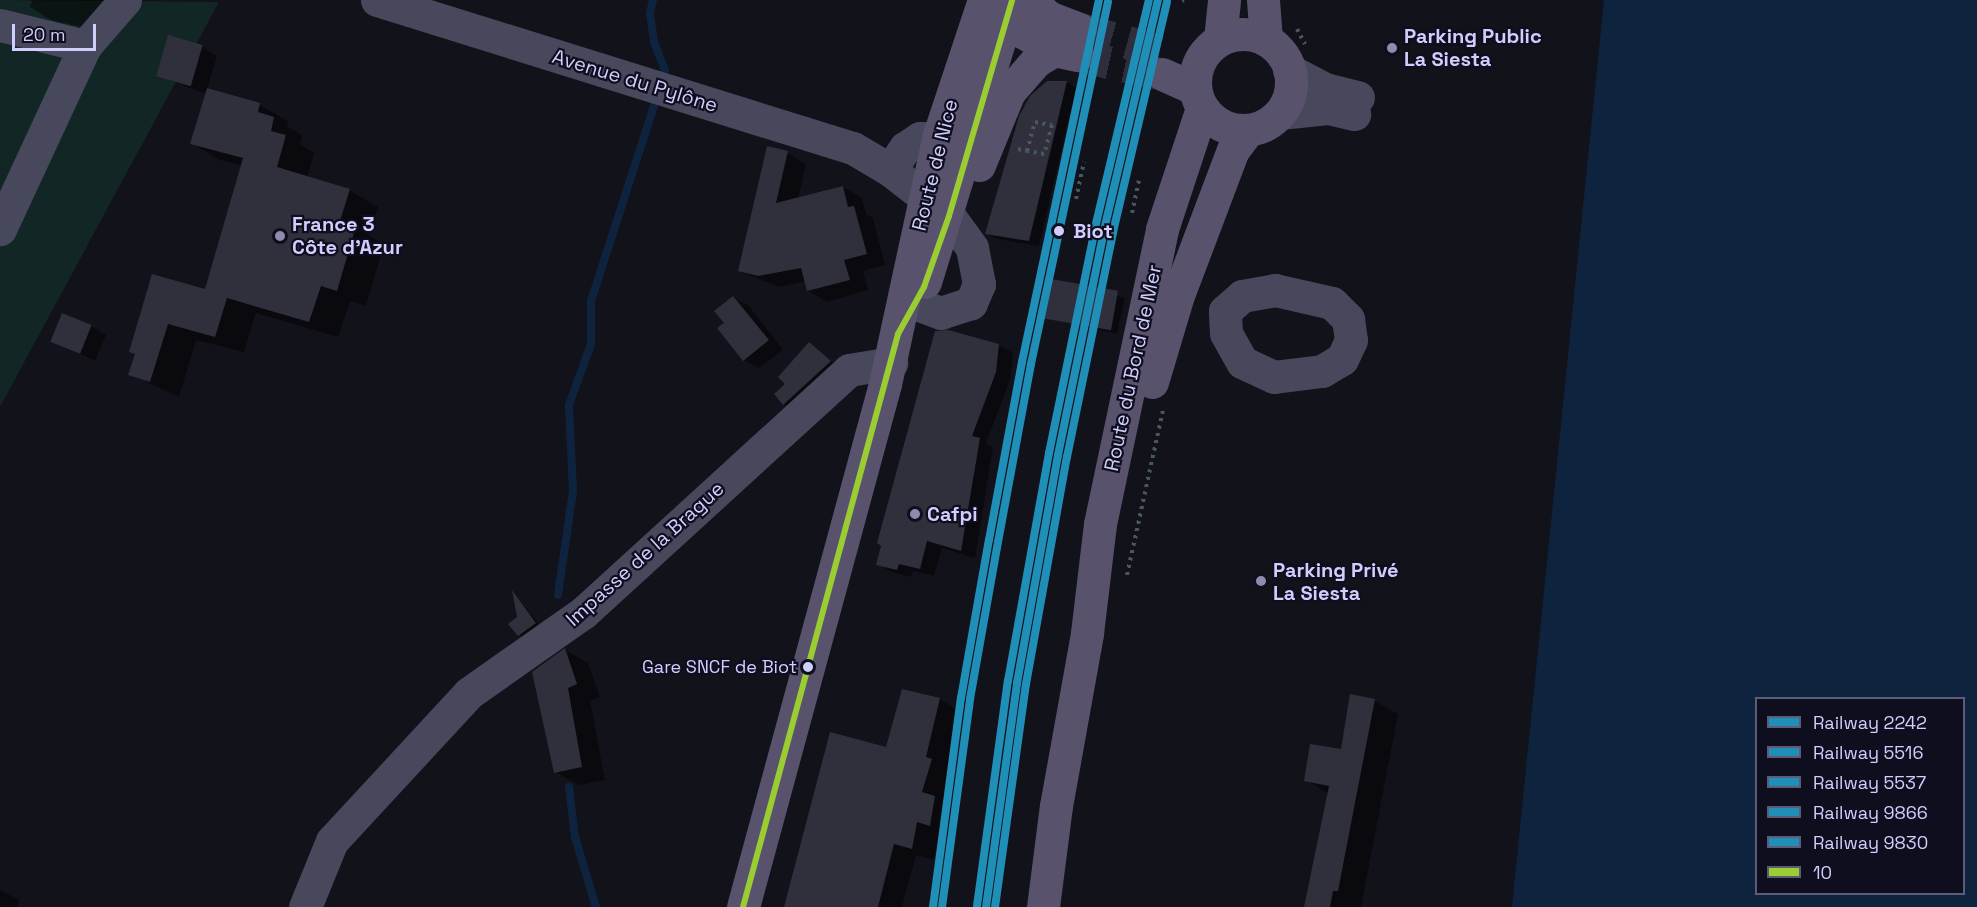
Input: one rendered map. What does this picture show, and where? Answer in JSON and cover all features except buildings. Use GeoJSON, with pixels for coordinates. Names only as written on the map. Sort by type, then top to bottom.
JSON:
{"type":"FeatureCollection","features":[{"type":"Feature","properties":{"kind":"main road","name":"Route du Bord de Mer"},"geometry":{"type":"LineString","coordinates":[[1043,907],[1056,806],[1088,633],[1100,524],[1160,240],[1199,98],[1196,71],[1212,47],[1224,0]]}},
{"type":"Feature","properties":{"kind":"main road"},"geometry":{"type":"LineString","coordinates":[[1248,130],[1222,126],[1199,98],[1164,64],[1212,47],[1235,34],[1266,40],[1263,0]]}},
{"type":"Feature","properties":{"kind":"main road"},"geometry":{"type":"LineString","coordinates":[[936,206],[987,151],[1009,92],[1036,61],[1070,45],[1017,29],[1007,3]]}},
{"type":"Feature","properties":{"kind":"main road","name":"Route de Nice"},"geometry":{"type":"LineString","coordinates":[[894,348],[916,304],[936,206],[938,138],[1007,3]]}},
{"type":"Feature","properties":{"kind":"main road","name":"Route de Nice"},"geometry":{"type":"LineString","coordinates":[[743,907],[894,348],[936,206],[1007,3]]}},
{"type":"Feature","properties":{"kind":"main road","name":"Route du Bord de Mer"},"geometry":{"type":"LineString","coordinates":[[1266,40],[1284,58],[1289,70]]}},
{"type":"Feature","properties":{"kind":"main road"},"geometry":{"type":"LineString","coordinates":[[1280,113],[1290,93],[1289,70]]}},
{"type":"Feature","properties":{"kind":"main road","name":"Route du Bord de Mer"},"geometry":{"type":"LineString","coordinates":[[1088,633],[1121,528],[1156,364],[1176,298],[1233,150],[1248,130],[1260,127],[1280,113]]}},
{"type":"Feature","properties":{"kind":"street"},"geometry":{"type":"LineString","coordinates":[[0,229],[85,46],[125,0]]}},
{"type":"Feature","properties":{"kind":"street","name":"Avenue du Pylône"},"geometry":{"type":"LineString","coordinates":[[377,0],[656,89],[854,148],[890,170],[936,206],[972,249],[978,284],[971,303],[941,313],[916,304]]}},
{"type":"Feature","properties":{"kind":"street"},"geometry":{"type":"LineString","coordinates":[[0,24],[85,46]]}},
{"type":"Feature","properties":{"kind":"street","name":"Route du Bord de Mer"},"geometry":{"type":"LineString","coordinates":[[1280,113],[1356,106],[1289,70]]}},
{"type":"Feature","properties":{"kind":"street"},"geometry":{"type":"LineString","coordinates":[[890,170],[904,148],[920,138],[938,138]]}},
{"type":"Feature","properties":{"kind":"street","name":"Impasse de la Brague"},"geometry":{"type":"LineString","coordinates":[[305,907],[332,841],[469,693],[583,614],[849,370],[894,348]]}},
{"type":"Feature","properties":{"kind":"path"},"geometry":{"type":"LineString","coordinates":[[1293,20],[1312,59],[1319,86]]}},
{"type":"Feature","properties":{"kind":"path"},"geometry":{"type":"LineString","coordinates":[[1017,148],[1028,151],[1044,154],[1052,125],[1035,122],[1028,151]]}},
{"type":"Feature","properties":{"kind":"path"},"geometry":{"type":"LineString","coordinates":[[1076,199],[1084,162]]}},
{"type":"Feature","properties":{"kind":"path"},"geometry":{"type":"LineString","coordinates":[[1132,213],[1140,179]]}},
{"type":"Feature","properties":{"kind":"path"},"geometry":{"type":"LineString","coordinates":[[1126,581],[1166,401]]}},
{"type":"Feature","properties":{"kind":"green space"},"geometry":{"type":"Polygon","coordinates":[[[0,0],[219,2],[0,407],[0,0]]]}},
{"type":"Feature","properties":{"kind":"water"},"geometry":{"type":"Polygon","coordinates":[[[1604,0],[1977,0],[1977,907],[1512,907],[1604,0]]]}},
{"type":"Feature","properties":{"kind":"waterway"},"geometry":{"type":"LineString","coordinates":[[653,0],[650,13],[654,42],[665,70],[662,80]]}},
{"type":"Feature","properties":{"kind":"waterway"},"geometry":{"type":"LineString","coordinates":[[558,595],[573,491],[569,405],[591,344],[591,301],[658,93]]}},
{"type":"Feature","properties":{"kind":"waterway"},"geometry":{"type":"LineString","coordinates":[[569,787],[575,837],[596,907]]}},
{"type":"Feature","properties":{"kind":"tunnel"},"geometry":{"type":"LineString","coordinates":[[1080,29],[1167,53]]}},
{"type":"Feature","properties":{"kind":"tunnel"},"geometry":{"type":"LineString","coordinates":[[1077,55],[1162,74]]}},
{"type":"Feature","properties":{"kind":"rail line","name":"5537"},"geometry":{"type":"LineString","coordinates":[[933,907],[961,698],[989,540],[1022,362],[1099,0]]}},
{"type":"Feature","properties":{"kind":"rail line","name":"9866"},"geometry":{"type":"LineString","coordinates":[[977,906],[1008,681],[1049,453],[1095,228],[1149,0]]}},
{"type":"Feature","properties":{"kind":"rail line","name":"2242"},"geometry":{"type":"LineString","coordinates":[[986,907],[1017,683],[1058,455],[1104,230],[1158,0]]}},
{"type":"Feature","properties":{"kind":"rail line","name":"9830"},"geometry":{"type":"LineString","coordinates":[[942,907],[970,699],[998,542],[1031,364],[1108,2]]}},
{"type":"Feature","properties":{"kind":"rail line","name":"5516"},"geometry":{"type":"LineString","coordinates":[[995,907],[1026,684],[1067,457],[1113,232],[1167,2]]}},
{"type":"Feature","properties":{"kind":"transit line","name":"10"},"geometry":{"type":"LineString","coordinates":[[743,907],[898,334],[924,287],[949,216],[1012,0]]}},
{"type":"Feature","properties":{"kind":"place","name":"Parking Public La Siesta"},"geometry":{"type":"Point","coordinates":[1392,48]}},
{"type":"Feature","properties":{"kind":"place","name":"Biot"},"geometry":{"type":"Point","coordinates":[1059,231]}},
{"type":"Feature","properties":{"kind":"place","name":"France 3 Côte d'Azur"},"geometry":{"type":"Point","coordinates":[280,236]}},
{"type":"Feature","properties":{"kind":"place","name":"Cafpi"},"geometry":{"type":"Point","coordinates":[915,514]}},
{"type":"Feature","properties":{"kind":"place","name":"Parking Privé La Siesta"},"geometry":{"type":"Point","coordinates":[1261,581]}},
{"type":"Feature","properties":{"kind":"place","name":"Gare SNCF de Biot"},"geometry":{"type":"Point","coordinates":[808,667]}}]}
